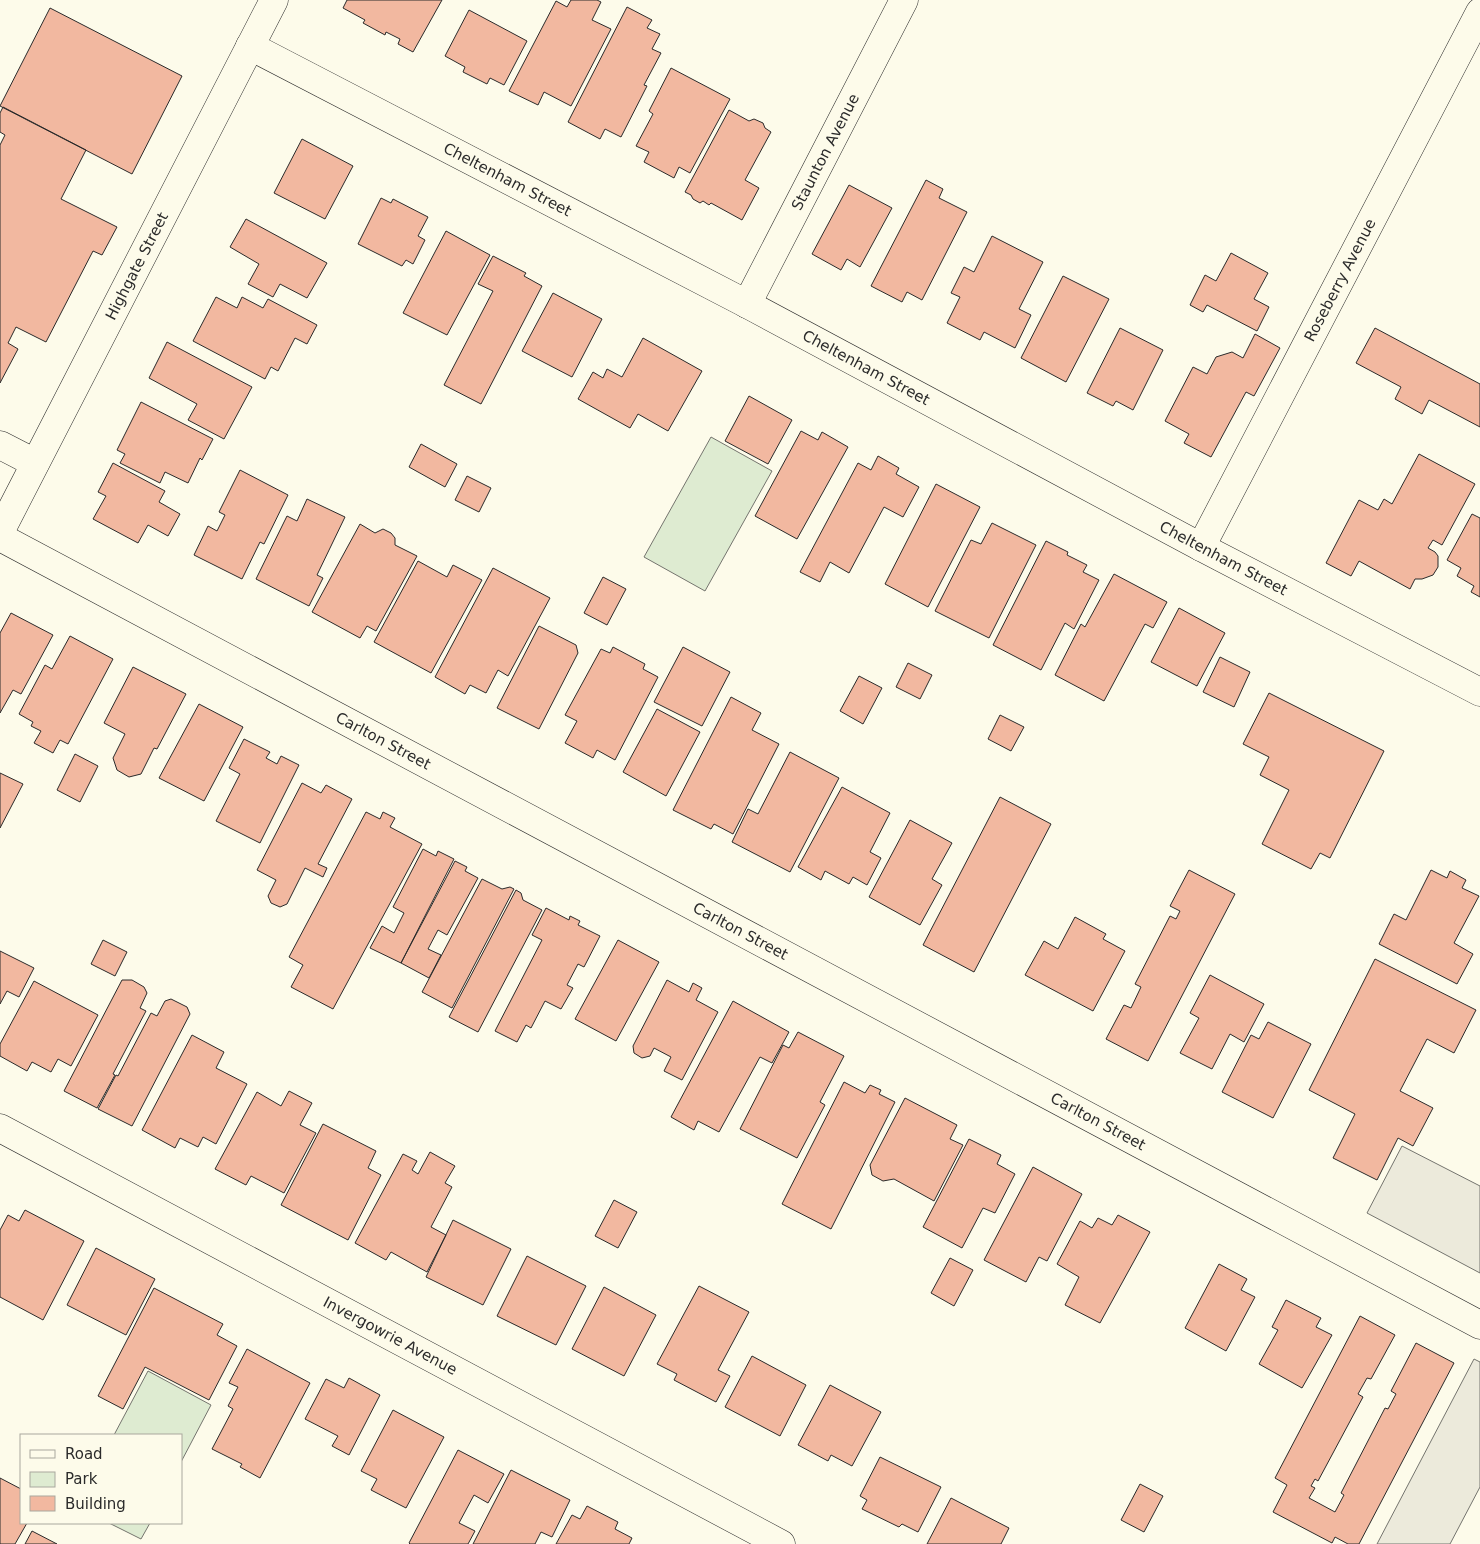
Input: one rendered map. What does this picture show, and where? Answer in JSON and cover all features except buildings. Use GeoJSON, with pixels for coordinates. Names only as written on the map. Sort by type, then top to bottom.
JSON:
{"type":"FeatureCollection","features":[{"type":"Feature","properties":{"kind":"street","name":"Highgate Street"},"geometry":{"type":"LineString","coordinates":[[0,532],[274,0]]}},
{"type":"Feature","properties":{"kind":"street","name":"Staunton Avenue"},"geometry":{"type":"LineString","coordinates":[[747,304],[904,0]]}},
{"type":"Feature","properties":{"kind":"street","name":"Roseberry Avenue"},"geometry":{"type":"LineString","coordinates":[[1201,547],[1480,12]]}},
{"type":"Feature","properties":{"kind":"street","name":"Cheltenham Street"},"geometry":{"type":"LineString","coordinates":[[250,46],[747,304],[1201,547],[1480,692]]}},
{"type":"Feature","properties":{"kind":"street"},"geometry":{"type":"LineString","coordinates":[[0,445],[35,463]]}},
{"type":"Feature","properties":{"kind":"street","name":"Carlton Street"},"geometry":{"type":"LineString","coordinates":[[0,537],[1480,1326]]}},
{"type":"Feature","properties":{"kind":"street","name":"Invergowrie Avenue"},"geometry":{"type":"LineString","coordinates":[[0,1128],[782,1544]]}},
{"type":"Feature","properties":{"kind":"green space"},"geometry":{"type":"Polygon","coordinates":[[[711,437],[772,471],[705,591],[644,557],[711,437]]]}},
{"type":"Feature","properties":{"kind":"green space"},"geometry":{"type":"Polygon","coordinates":[[[148,1371],[211,1405],[182,1460],[182,1434],[115,1434],[148,1371]]]}},
{"type":"Feature","properties":{"kind":"green space"},"geometry":{"type":"Polygon","coordinates":[[[111,1524],[149,1524],[141,1539],[111,1524]]]}},
{"type":"Feature","properties":{"kind":"shaded area"},"geometry":{"type":"Polygon","coordinates":[[[1402,1146],[1480,1186],[1480,1273],[1367,1213],[1402,1146]]]}},
{"type":"Feature","properties":{"kind":"shaded area"},"geometry":{"type":"Polygon","coordinates":[[[1474,1359],[1480,1362],[1480,1487],[1450,1544],[1377,1544],[1474,1359]]]}}]}
